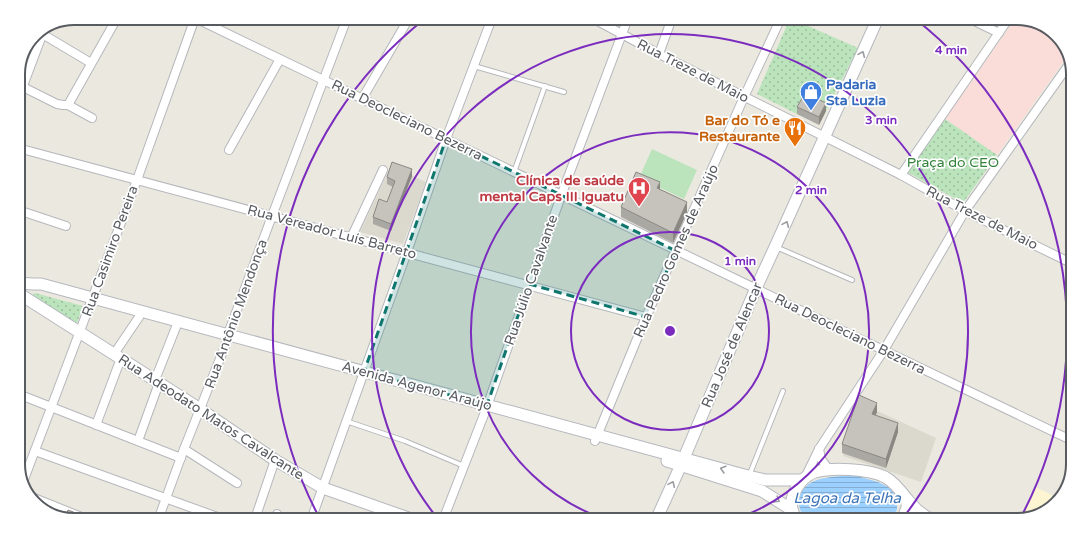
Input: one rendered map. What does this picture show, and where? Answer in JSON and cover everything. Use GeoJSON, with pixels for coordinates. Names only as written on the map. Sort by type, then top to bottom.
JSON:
{"type":"FeatureCollection","features":[{"type":"Feature","properties":{"kind":"street"},"geometry":{"type":"LineString","coordinates":[[68,105],[112,25]]}},
{"type":"Feature","properties":{"kind":"street","name":"Rua Casimiro Pereira"},"geometry":{"type":"LineString","coordinates":[[26,474],[137,180],[192,25]]}},
{"type":"Feature","properties":{"kind":"street","name":"Rua Deocleciano Bezerra"},"geometry":{"type":"LineString","coordinates":[[210,25],[561,196],[1066,438]]}},
{"type":"Feature","properties":{"kind":"street","name":"Rua Antônio Mendonça"},"geometry":{"type":"LineString","coordinates":[[161,513],[345,25]]}},
{"type":"Feature","properties":{"kind":"street"},"geometry":{"type":"LineString","coordinates":[[362,99],[405,25]]}},
{"type":"Feature","properties":{"kind":"street"},"geometry":{"type":"LineString","coordinates":[[313,513],[446,139],[489,25]]}},
{"type":"Feature","properties":{"kind":"street","name":"Rua Treze de Maio"},"geometry":{"type":"LineString","coordinates":[[605,25],[659,54],[901,175],[965,212],[1066,261]]}},
{"type":"Feature","properties":{"kind":"street","name":"Rua Júlio Cavalvante"},"geometry":{"type":"LineString","coordinates":[[446,513],[486,408],[561,196],[625,25]]}},
{"type":"Feature","properties":{"kind":"street"},"geometry":{"type":"LineString","coordinates":[[659,54],[669,25]]}},
{"type":"Feature","properties":{"kind":"street","name":"Rua Pedro Gomes de Araújo"},"geometry":{"type":"LineString","coordinates":[[596,438],[646,317],[778,25]]}},
{"type":"Feature","properties":{"kind":"street","name":"Rua José de Alencar"},"geometry":{"type":"LineString","coordinates":[[659,513],[756,288],[875,25]]}},
{"type":"Feature","properties":{"kind":"street"},"geometry":{"type":"LineString","coordinates":[[982,25],[999,33]]}},
{"type":"Feature","properties":{"kind":"street"},"geometry":{"type":"LineString","coordinates":[[901,175],[1004,25]]}},
{"type":"Feature","properties":{"kind":"street"},"geometry":{"type":"LineString","coordinates":[[45,34],[91,63]]}},
{"type":"Feature","properties":{"kind":"street"},"geometry":{"type":"LineString","coordinates":[[25,81],[40,38]]}},
{"type":"Feature","properties":{"kind":"street"},"geometry":{"type":"LineString","coordinates":[[229,150],[280,59]]}},
{"type":"Feature","properties":{"kind":"street"},"geometry":{"type":"LineString","coordinates":[[804,479],[819,449],[884,350],[965,212],[1066,69]]}},
{"type":"Feature","properties":{"kind":"street"},"geometry":{"type":"LineString","coordinates":[[25,88],[57,104],[68,105],[92,118]]}},
{"type":"Feature","properties":{"kind":"street","name":"Rua Vereador Luís Barreto"},"geometry":{"type":"LineString","coordinates":[[25,150],[352,236],[646,317]]}},
{"type":"Feature","properties":{"kind":"street"},"geometry":{"type":"LineString","coordinates":[[352,236],[383,170]]}},
{"type":"Feature","properties":{"kind":"street"},"geometry":{"type":"LineString","coordinates":[[25,212],[66,226]]}},
{"type":"Feature","properties":{"kind":"street","name":"Avenida Agenor Araújo"},"geometry":{"type":"LineString","coordinates":[[25,283],[33,284],[40,289],[363,374],[682,461],[765,480],[804,479]]}},
{"type":"Feature","properties":{"kind":"street","name":"Rua Adeodato Matos Cavalcante"},"geometry":{"type":"LineString","coordinates":[[25,297],[275,460],[323,488],[394,513]]}},
{"type":"Feature","properties":{"kind":"street","name":"Avenida Agenor Araújo"},"geometry":{"type":"LineString","coordinates":[[91,302],[176,327],[228,338]]}},
{"type":"Feature","properties":{"kind":"street"},"geometry":{"type":"LineString","coordinates":[[96,425],[117,356],[139,317]]}},
{"type":"Feature","properties":{"kind":"street"},"geometry":{"type":"LineString","coordinates":[[138,441],[176,327]]}},
{"type":"Feature","properties":{"kind":"street"},"geometry":{"type":"LineString","coordinates":[[25,397],[182,458]]}},
{"type":"Feature","properties":{"kind":"street"},"geometry":{"type":"LineString","coordinates":[[184,449],[237,483]]}},
{"type":"Feature","properties":{"kind":"street"},"geometry":{"type":"LineString","coordinates":[[819,449],[821,459],[829,470]]}},
{"type":"Feature","properties":{"kind":"street"},"geometry":{"type":"LineString","coordinates":[[35,451],[209,513]]}},
{"type":"Feature","properties":{"kind":"street"},"geometry":{"type":"LineString","coordinates":[[257,513],[275,460]]}},
{"type":"Feature","properties":{"kind":"street","name":"Avenida Agenor Araújo"},"geometry":{"type":"LineString","coordinates":[[682,461],[762,491],[789,513]]}},
{"type":"Feature","properties":{"kind":"street","name":"Avenida Agenor Araújo"},"geometry":{"type":"LineString","coordinates":[[793,513],[792,500],[794,493],[797,486],[804,479],[814,472],[844,469],[859,470],[885,477],[897,487],[921,513]]}},
{"type":"Feature","properties":{"kind":"street"},"geometry":{"type":"LineString","coordinates":[[904,513],[907,499]]}},
{"type":"Feature","properties":{"kind":"street"},"geometry":{"type":"LineString","coordinates":[[42,501],[72,513]]}},
{"type":"Feature","properties":{"kind":"lane"},"geometry":{"type":"LineString","coordinates":[[474,66],[564,92]]}},
{"type":"Feature","properties":{"kind":"lane"},"geometry":{"type":"LineString","coordinates":[[514,172],[545,86]]}},
{"type":"Feature","properties":{"kind":"lane"},"geometry":{"type":"LineString","coordinates":[[775,247],[852,280]]}},
{"type":"Feature","properties":{"kind":"lane"},"geometry":{"type":"LineString","coordinates":[[748,476],[783,391]]}},
{"type":"Feature","properties":{"kind":"lane"},"geometry":{"type":"LineString","coordinates":[[346,421],[405,441],[464,466]]}},
{"type":"Feature","properties":{"kind":"highlighted area"},"geometry":{"type":"Polygon","coordinates":[[[446,139],[676,251],[646,317],[529,284],[487,405],[364,372],[446,139]]]}},
{"type":"Feature","properties":{"kind":"shaded area"},"geometry":{"type":"Polygon","coordinates":[[[1011,25],[1027,26],[1039,30],[1049,37],[1058,47],[1064,61],[997,155],[945,119],[1011,25]]]}},
{"type":"Feature","properties":{"kind":"shaded area"},"geometry":{"type":"Polygon","coordinates":[[[391,166],[426,182],[403,244],[360,232],[391,166]]]}},
{"type":"Feature","properties":{"kind":"shaded area"},"geometry":{"type":"Polygon","coordinates":[[[860,403],[936,438],[921,482],[843,456],[860,403]]]}},
{"type":"Feature","properties":{"kind":"shaded area"},"geometry":{"type":"Polygon","coordinates":[[[1035,487],[1052,495],[1052,498],[1047,503],[1024,513],[1035,487]]]}},
{"type":"Feature","properties":{"kind":"green space"},"geometry":{"type":"Polygon","coordinates":[[[787,25],[806,25],[858,48],[826,111],[805,101],[797,114],[757,94],[787,25]]]}},
{"type":"Feature","properties":{"kind":"green space","name":"Praça do CEO"},"geometry":{"type":"Polygon","coordinates":[[[945,119],[997,155],[963,203],[907,172],[945,119]]]}},
{"type":"Feature","properties":{"kind":"green space"},"geometry":{"type":"Polygon","coordinates":[[[652,149],[697,170],[684,199],[639,178],[652,149]]]}},
{"type":"Feature","properties":{"kind":"green space"},"geometry":{"type":"Polygon","coordinates":[[[35,293],[83,306],[77,323],[33,297],[33,294],[35,293]]]}},
{"type":"Feature","properties":{"kind":"water","name":"Lagoa da Telha"},"geometry":{"type":"Polygon","coordinates":[[[857,476],[878,482],[890,488],[897,499],[897,510],[895,513],[802,513],[799,505],[799,497],[805,487],[815,481],[826,478],[857,476]]]}},
{"type":"Feature","properties":{"kind":"building"},"geometry":{"type":"Polygon","coordinates":[[[805,93],[826,103],[819,117],[797,107],[805,93]]]}},
{"type":"Feature","properties":{"kind":"building"},"geometry":{"type":"Polygon","coordinates":[[[392,162],[412,169],[391,224],[373,217],[379,199],[387,202],[395,181],[387,177],[392,162]]]}},
{"type":"Feature","properties":{"kind":"building"},"geometry":{"type":"Polygon","coordinates":[[[636,172],[660,182],[657,188],[687,202],[673,233],[621,207],[636,172]]]}},
{"type":"Feature","properties":{"kind":"building"},"geometry":{"type":"Polygon","coordinates":[[[859,395],[877,403],[872,414],[898,423],[886,459],[842,444],[859,395]]]}},
{"type":"Feature","properties":{"kind":"building"},"geometry":{"type":"Polygon","coordinates":[[[68,510],[76,513],[67,513],[68,510]]]}},
{"type":"Feature","properties":{"kind":"place","name":"Padaria Sta Luzia"},"geometry":{"type":"Point","coordinates":[811,112]}},
{"type":"Feature","properties":{"kind":"place","name":"Bar do Tó e Restaurante"},"geometry":{"type":"Point","coordinates":[795,148]}},
{"type":"Feature","properties":{"kind":"place","name":"Clínica de saúde mental Caps III Iguatu"},"geometry":{"type":"Point","coordinates":[639,208]}}]}
